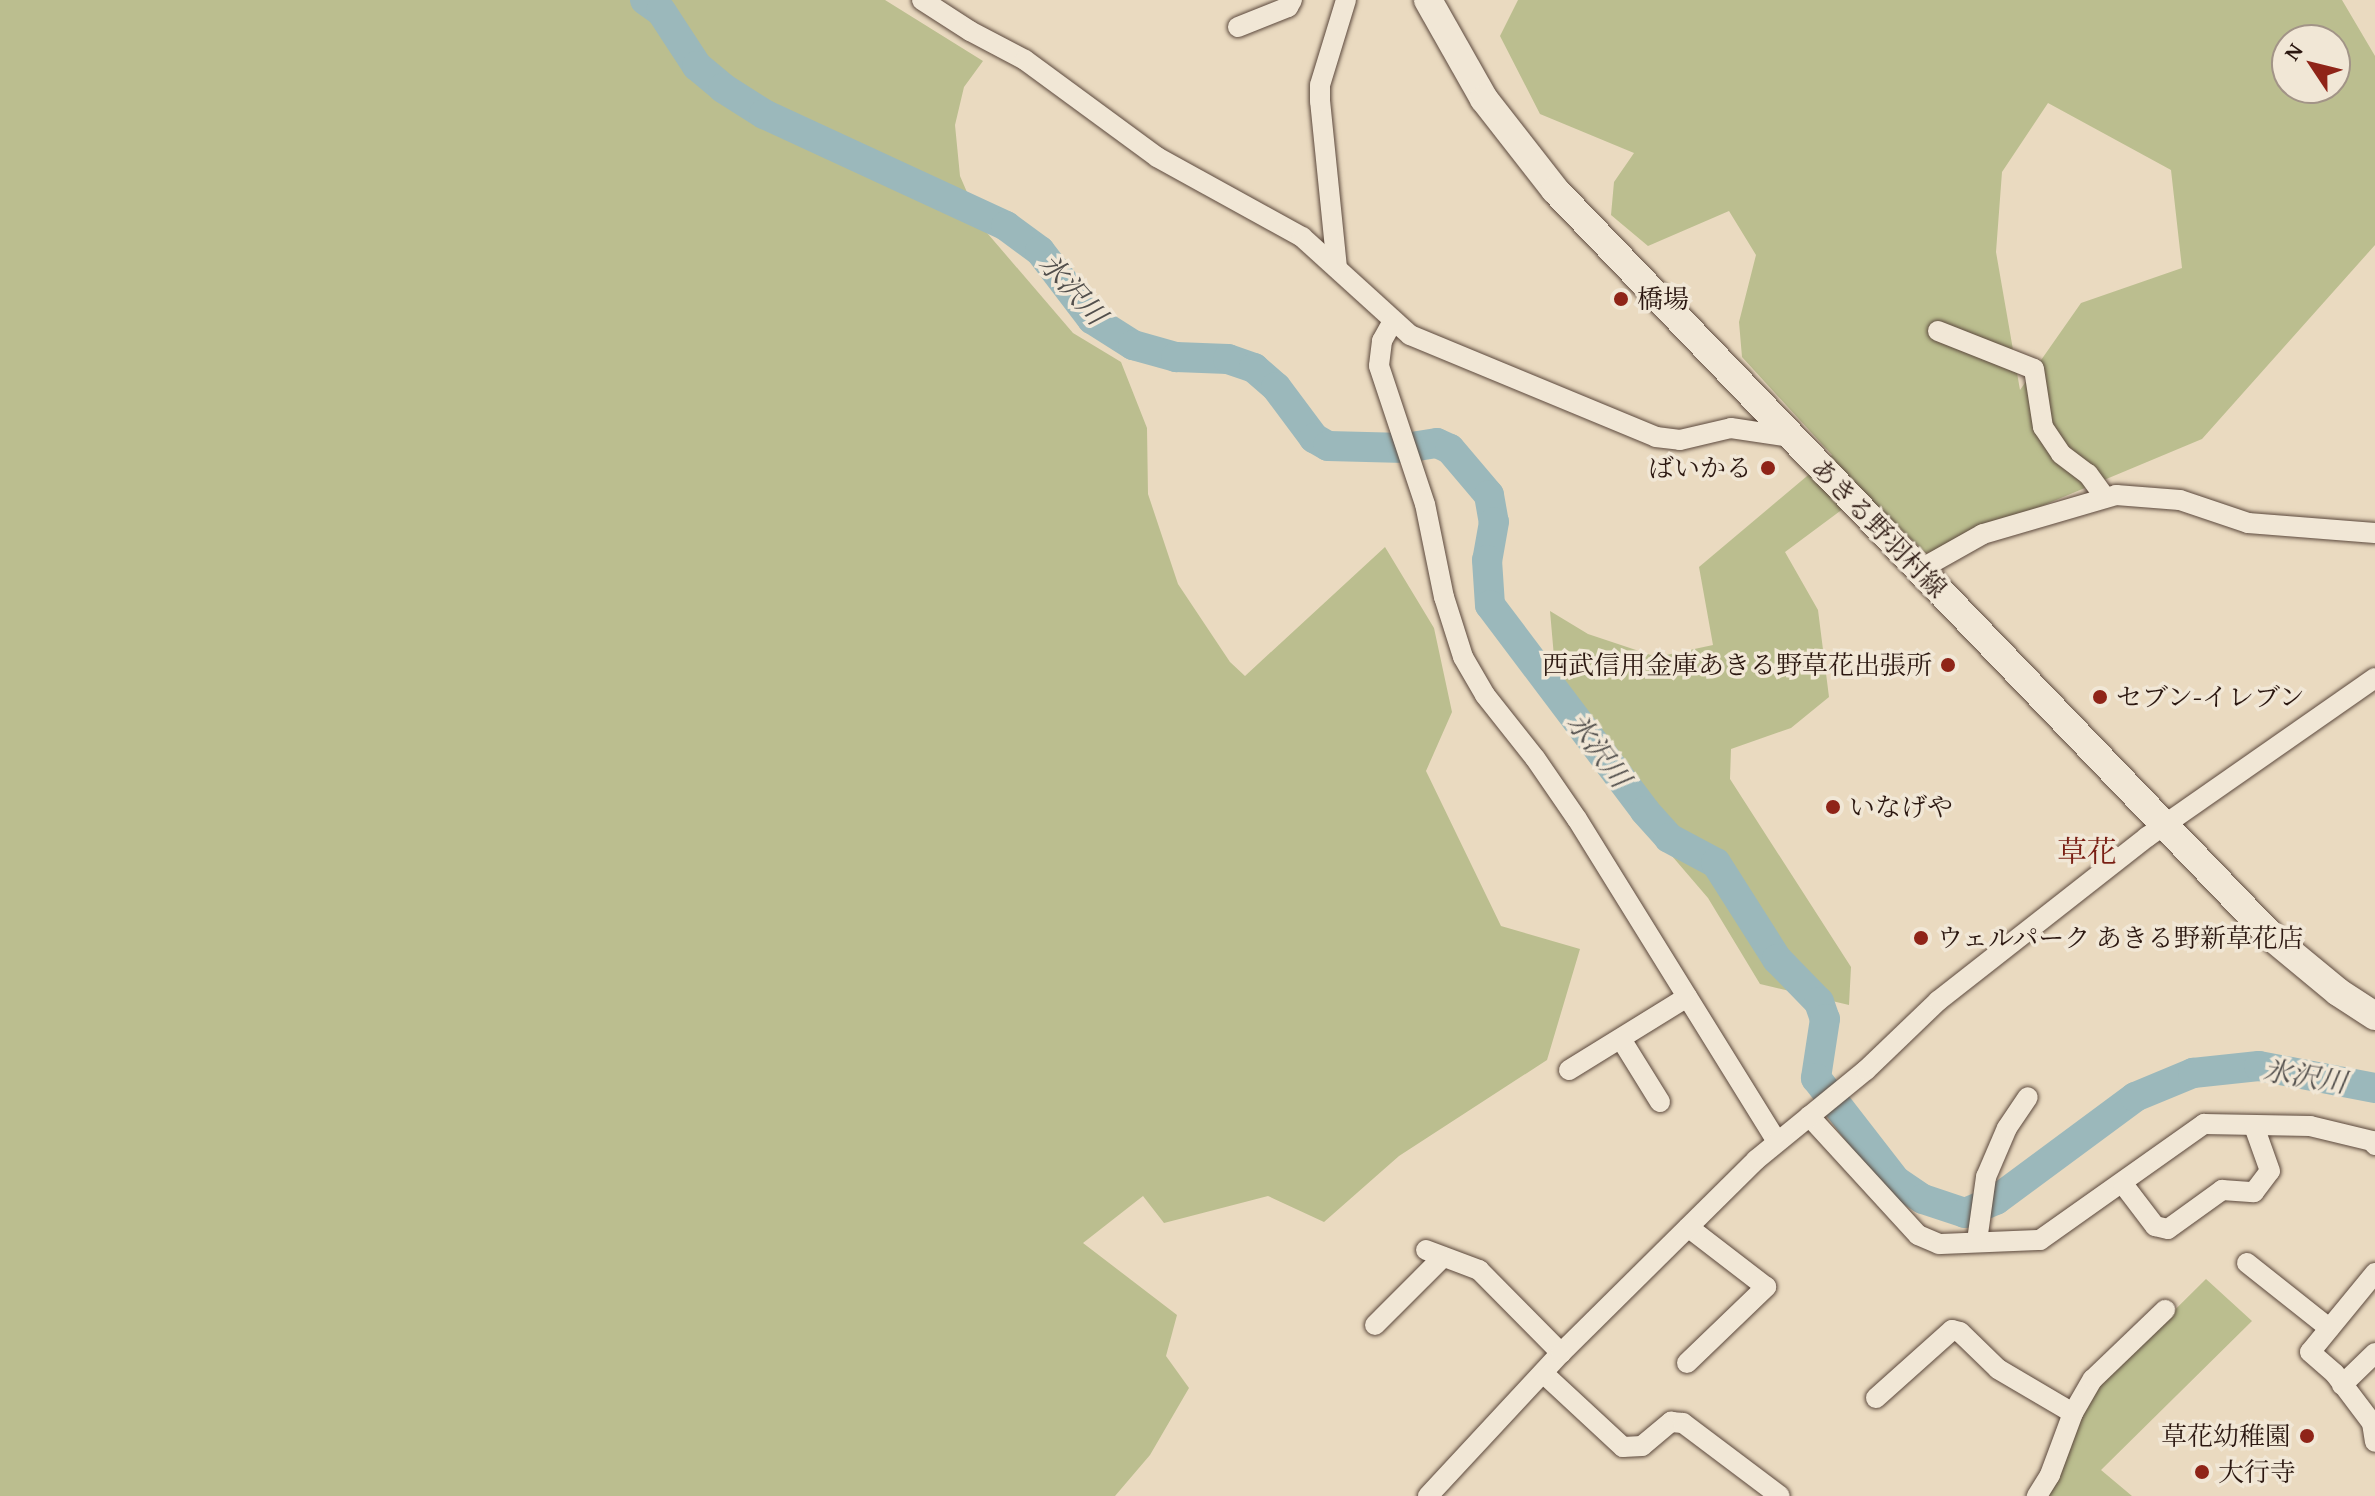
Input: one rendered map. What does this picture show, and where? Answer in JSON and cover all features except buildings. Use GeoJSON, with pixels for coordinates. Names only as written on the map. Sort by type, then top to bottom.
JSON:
{"type":"FeatureCollection","features":[{"type":"Feature","properties":{"kind":"main road","name":"あきる野羽村線"},"geometry":{"type":"LineString","coordinates":[[1428,0],[1479,91],[1534,166],[2274,939],[2338,992],[2375,1016]]}},
{"type":"Feature","properties":{"kind":"street"},"geometry":{"type":"LineString","coordinates":[[922,0],[976,35],[1025,60],[1157,157],[1293,230],[1410,335],[1656,437],[1680,440],[1725,428],[1791,437]]}},
{"type":"Feature","properties":{"kind":"street"},"geometry":{"type":"LineString","coordinates":[[1238,27],[1288,7],[1292,0]]}},
{"type":"Feature","properties":{"kind":"street"},"geometry":{"type":"LineString","coordinates":[[1337,268],[1320,85],[1346,0]]}},
{"type":"Feature","properties":{"kind":"street"},"geometry":{"type":"LineString","coordinates":[[1393,321],[1382,341],[1379,366],[1425,504],[1444,597],[1463,657],[1485,695],[1535,758],[1577,819],[1777,1142]]}},
{"type":"Feature","properties":{"kind":"street"},"geometry":{"type":"LineString","coordinates":[[1938,331],[2034,369],[2043,427],[2061,454],[2088,474],[2105,497]]}},
{"type":"Feature","properties":{"kind":"street"},"geometry":{"type":"LineString","coordinates":[[1919,570],[1983,534],[2105,497],[2180,500],[2248,523],[2375,533]]}},
{"type":"Feature","properties":{"kind":"street"},"geometry":{"type":"LineString","coordinates":[[1428,1496],[1561,1353],[1688,1227],[1777,1142],[1840,1091],[1938,1001],[2163,826],[2375,678]]}},
{"type":"Feature","properties":{"kind":"street"},"geometry":{"type":"LineString","coordinates":[[1569,1070],[1687,997]]}},
{"type":"Feature","properties":{"kind":"street"},"geometry":{"type":"LineString","coordinates":[[1621,1039],[1660,1102]]}},
{"type":"Feature","properties":{"kind":"street"},"geometry":{"type":"LineString","coordinates":[[1978,1232],[1984,1182],[2007,1128],[2028,1097]]}},
{"type":"Feature","properties":{"kind":"street"},"geometry":{"type":"LineString","coordinates":[[1814,1112],[1918,1235],[1939,1244],[1978,1232],[2040,1240],[2204,1124],[2310,1126],[2372,1141],[2375,1145]]}},
{"type":"Feature","properties":{"kind":"street"},"geometry":{"type":"LineString","coordinates":[[2123,1184],[2155,1226],[2168,1229],[2222,1190],[2254,1192],[2270,1171],[2254,1126]]}},
{"type":"Feature","properties":{"kind":"street"},"geometry":{"type":"LineString","coordinates":[[1687,1363],[1766,1287],[1688,1227]]}},
{"type":"Feature","properties":{"kind":"street"},"geometry":{"type":"LineString","coordinates":[[1375,1325],[1435,1254],[1479,1270],[1561,1353]]}},
{"type":"Feature","properties":{"kind":"street"},"geometry":{"type":"LineString","coordinates":[[2247,1263],[2329,1328]]}},
{"type":"Feature","properties":{"kind":"street"},"geometry":{"type":"LineString","coordinates":[[2375,1273],[2310,1352],[2372,1423],[2375,1442]]}},
{"type":"Feature","properties":{"kind":"street"},"geometry":{"type":"LineString","coordinates":[[2037,1496],[2050,1475],[2073,1413],[2093,1379],[2165,1310]]}},
{"type":"Feature","properties":{"kind":"street"},"geometry":{"type":"LineString","coordinates":[[1876,1398],[1952,1330],[1960,1332],[1998,1369],[2073,1413]]}},
{"type":"Feature","properties":{"kind":"street"},"geometry":{"type":"LineString","coordinates":[[2342,1385],[2375,1353]]}},
{"type":"Feature","properties":{"kind":"street"},"geometry":{"type":"LineString","coordinates":[[1543,1373],[1623,1447],[1642,1446],[1671,1422],[1683,1423],[1780,1496]]}},
{"type":"Feature","properties":{"kind":"green space"},"geometry":{"type":"Polygon","coordinates":[[[0,0],[885,0],[983,61],[964,87],[955,125],[960,176],[982,227],[1073,333],[1121,362],[1147,428],[1148,494],[1178,584],[1230,662],[1245,676],[1385,547],[1434,628],[1452,712],[1426,771],[1501,926],[1580,949],[1547,1060],[1399,1156],[1324,1222],[1268,1196],[1164,1223],[1143,1196],[1083,1243],[1177,1315],[1166,1356],[1189,1388],[1150,1455],[1115,1496],[0,1496],[0,0]]]}},
{"type":"Feature","properties":{"kind":"green space"},"geometry":{"type":"Polygon","coordinates":[[[1518,0],[2342,0],[2375,56],[2375,245],[2202,439],[1927,554],[1863,494],[1785,552],[1818,610],[1829,697],[1791,728],[1731,749],[1730,779],[1851,967],[1849,1005],[1760,984],[1708,898],[1648,828],[1556,680],[1550,611],[1588,634],[1657,657],[1713,645],[1699,567],[1832,455],[1742,357],[1739,322],[1756,255],[1729,211],[1648,246],[1611,215],[1614,182],[1634,153],[1540,114],[1500,36],[1518,0]],[[2048,103],[2002,172],[1996,252],[2020,390],[2081,303],[2182,268],[2171,170],[2048,103]]]}},
{"type":"Feature","properties":{"kind":"green space"},"geometry":{"type":"Polygon","coordinates":[[[2206,1279],[2252,1321],[2101,1470],[2132,1496],[2044,1496],[2078,1421],[2101,1383],[2206,1279]]]}},
{"type":"Feature","properties":{"kind":"waterway","name":"氷沢川"},"geometry":{"type":"LineString","coordinates":[[645,0],[661,11],[697,66],[723,88],[764,114],[1006,226],[1040,251],[1092,319],[1133,345],[1176,357],[1228,359],[1254,368],[1276,387],[1314,438],[1328,446],[1405,448],[1437,443],[1450,449],[1489,495],[1494,522],[1487,560],[1490,605],[1645,811],[1669,838],[1716,863],[1777,959],[1819,1002],[1825,1019],[1816,1078],[1896,1181],[1923,1199],[1965,1213],[1996,1200],[2135,1097],[2193,1073],[2259,1066],[2375,1088]]}},
{"type":"Feature","properties":{"kind":"place","name":"橋場"},"geometry":{"type":"Point","coordinates":[1621,299]}},
{"type":"Feature","properties":{"kind":"place","name":"ばいかる"},"geometry":{"type":"Point","coordinates":[1768,468]}},
{"type":"Feature","properties":{"kind":"place","name":"西武信用金庫あきる野草花出張所"},"geometry":{"type":"Point","coordinates":[1948,665]}},
{"type":"Feature","properties":{"kind":"place","name":"セブン-イレブン"},"geometry":{"type":"Point","coordinates":[2100,697]}},
{"type":"Feature","properties":{"kind":"place","name":"いなげや"},"geometry":{"type":"Point","coordinates":[1833,807]}},
{"type":"Feature","properties":{"kind":"place","name":"ウェルパーク あきる野新草花店"},"geometry":{"type":"Point","coordinates":[1921,938]}},
{"type":"Feature","properties":{"kind":"place","name":"草花幼稚園"},"geometry":{"type":"Point","coordinates":[2307,1436]}},
{"type":"Feature","properties":{"kind":"place","name":"大行寺"},"geometry":{"type":"Point","coordinates":[2202,1472]}},
{"type":"Feature","properties":{"kind":"district","name":"草花"},"geometry":{"type":"Point","coordinates":[2087,851]}}]}
